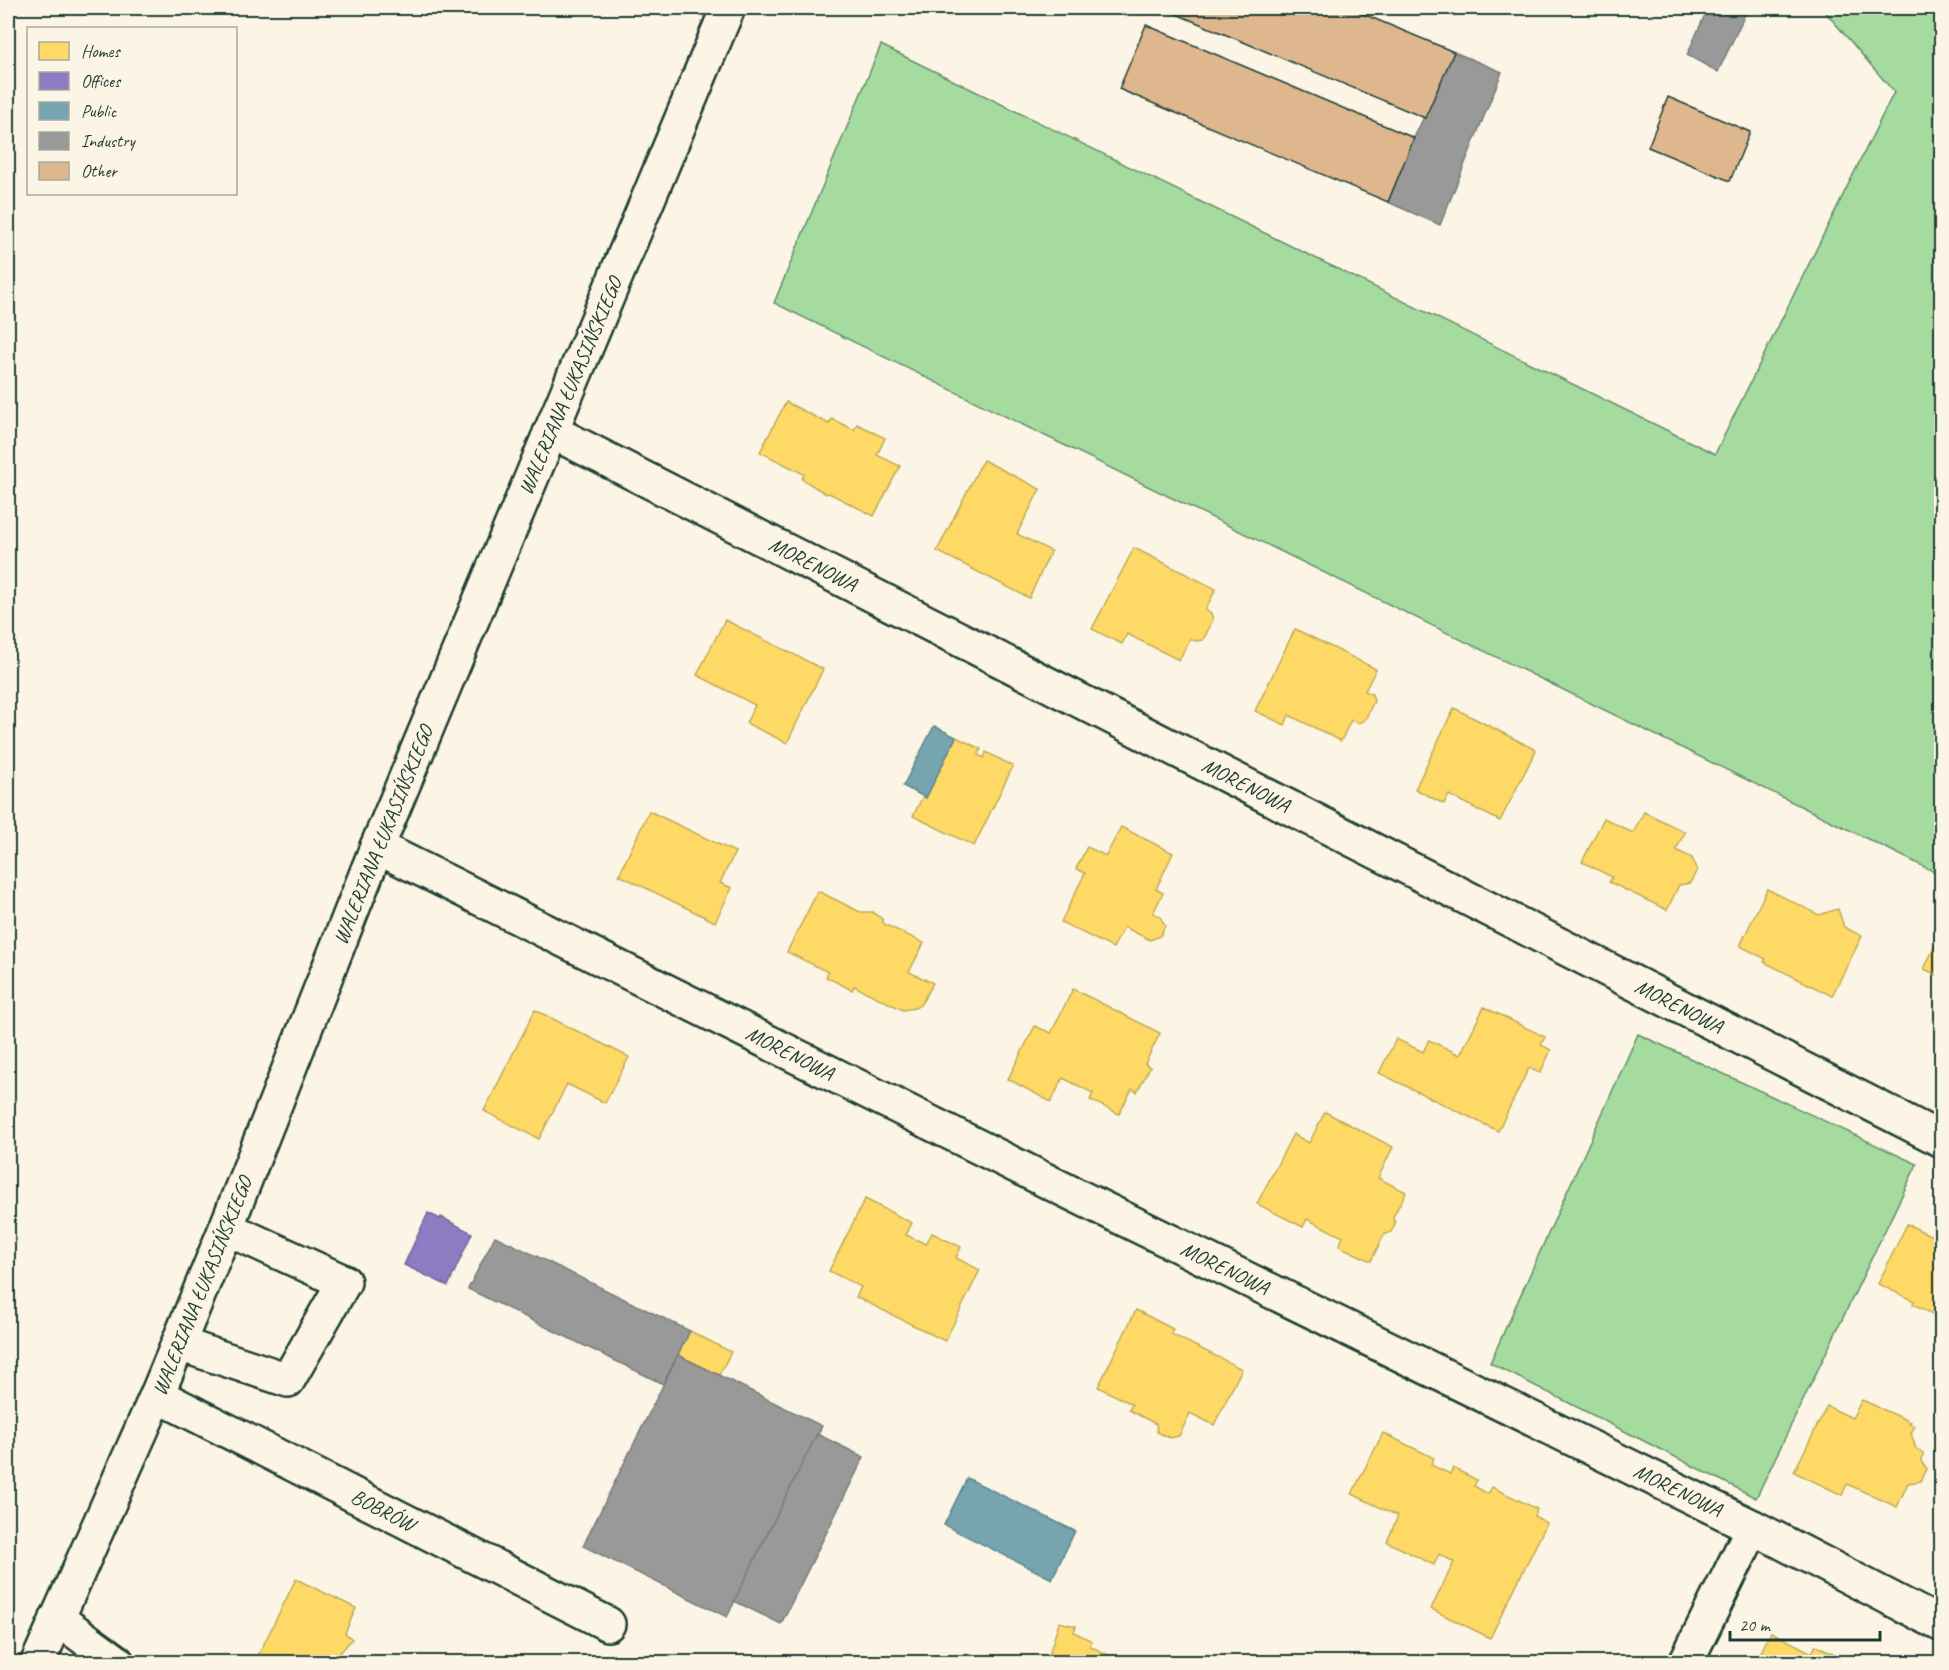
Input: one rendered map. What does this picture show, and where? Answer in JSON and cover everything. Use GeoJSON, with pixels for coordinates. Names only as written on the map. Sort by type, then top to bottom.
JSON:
{"type":"FeatureCollection","features":[{"type":"Feature","properties":{"kind":"street","name":"WALERIANA ŁUKASIŃSKIEGO"},"geometry":{"type":"LineString","coordinates":[[38,1662],[158,1395],[377,847],[728,8]]}},
{"type":"Feature","properties":{"kind":"street","name":"MORENOWA"},"geometry":{"type":"LineString","coordinates":[[551,431],[1941,1140]]}},
{"type":"Feature","properties":{"kind":"street","name":"MORENOWA"},"geometry":{"type":"LineString","coordinates":[[377,847],[1074,1194],[1753,1527],[1941,1625]]}},
{"type":"Feature","properties":{"kind":"street"},"geometry":{"type":"LineString","coordinates":[[179,1344],[288,1380],[344,1282],[226,1228]]}},
{"type":"Feature","properties":{"kind":"street","name":"BOBRÓW"},"geometry":{"type":"LineString","coordinates":[[158,1395],[608,1624]]}},
{"type":"Feature","properties":{"kind":"street"},"geometry":{"type":"LineString","coordinates":[[1686,1662],[1753,1527]]}},
{"type":"Feature","properties":{"kind":"street"},"geometry":{"type":"LineString","coordinates":[[57,1618],[117,1662]]}},
{"type":"Feature","properties":{"kind":"green space"},"geometry":{"type":"Polygon","coordinates":[[[1822,8],[1941,8],[1941,875],[774,303],[881,45],[1715,454],[1894,92],[1822,8]]]}},
{"type":"Feature","properties":{"kind":"green space"},"geometry":{"type":"Polygon","coordinates":[[[1638,1034],[1917,1164],[1756,1498],[1490,1363],[1638,1034]]]}},
{"type":"Feature","properties":{"kind":"building: Homes"},"geometry":{"type":"Polygon","coordinates":[[[786,402],[829,424],[832,419],[854,430],[857,424],[885,438],[877,455],[900,466],[874,516],[829,493],[826,494],[802,479],[804,474],[760,452],[786,402]]]}},
{"type":"Feature","properties":{"kind":"building: Homes"},"geometry":{"type":"Polygon","coordinates":[[[983,460],[1040,489],[1017,534],[1051,551],[1029,598],[937,551],[983,460]]]}},
{"type":"Feature","properties":{"kind":"building: Homes"},"geometry":{"type":"Polygon","coordinates":[[[1134,548],[1216,589],[1205,610],[1211,613],[1213,620],[1203,640],[1190,639],[1179,660],[1127,634],[1122,644],[1092,629],[1134,548]]]}},
{"type":"Feature","properties":{"kind":"building: Homes"},"geometry":{"type":"Polygon","coordinates":[[[725,620],[823,669],[787,743],[746,723],[755,705],[697,675],[725,620]]]}},
{"type":"Feature","properties":{"kind":"building: Homes"},"geometry":{"type":"Polygon","coordinates":[[[1295,629],[1376,669],[1365,691],[1372,694],[1374,701],[1365,720],[1358,723],[1351,720],[1341,741],[1289,715],[1285,725],[1255,711],[1295,629]]]}},
{"type":"Feature","properties":{"kind":"building: Homes"},"geometry":{"type":"Polygon","coordinates":[[[1454,708],[1536,750],[1500,821],[1449,795],[1444,804],[1415,789],[1454,708]]]}},
{"type":"Feature","properties":{"kind":"building: Homes"},"geometry":{"type":"Polygon","coordinates":[[[956,737],[981,749],[978,755],[984,758],[986,752],[1013,766],[974,846],[913,816],[923,796],[926,798],[956,737]]]}},
{"type":"Feature","properties":{"kind":"building: Homes"},"geometry":{"type":"Polygon","coordinates":[[[649,811],[735,852],[720,883],[732,888],[715,922],[619,875],[649,811]]]}},
{"type":"Feature","properties":{"kind":"building: Homes"},"geometry":{"type":"Polygon","coordinates":[[[1644,812],[1685,832],[1676,850],[1692,858],[1697,870],[1690,883],[1679,885],[1667,910],[1609,882],[1612,877],[1582,862],[1604,818],[1633,833],[1644,812]]]}},
{"type":"Feature","properties":{"kind":"building: Homes"},"geometry":{"type":"Polygon","coordinates":[[[1121,827],[1173,853],[1156,889],[1163,893],[1153,913],[1160,916],[1165,926],[1160,936],[1150,940],[1124,927],[1113,948],[1061,922],[1085,873],[1076,869],[1087,847],[1106,856],[1121,827]]]}},
{"type":"Feature","properties":{"kind":"building: Homes"},"geometry":{"type":"Polygon","coordinates":[[[1767,889],[1819,915],[1838,909],[1844,927],[1862,936],[1832,996],[1764,962],[1766,959],[1740,946],[1767,889]]]}},
{"type":"Feature","properties":{"kind":"building: Homes"},"geometry":{"type":"Polygon","coordinates":[[[818,891],[860,912],[872,912],[882,919],[884,924],[924,943],[909,972],[933,983],[921,1004],[915,1008],[903,1010],[854,986],[852,990],[826,977],[828,972],[787,952],[818,891]]]}},
{"type":"Feature","properties":{"kind":"building: Homes"},"geometry":{"type":"Polygon","coordinates":[[[1942,930],[1942,977],[1924,969],[1942,930]]]}},
{"type":"Feature","properties":{"kind":"building: Homes"},"geometry":{"type":"Polygon","coordinates":[[[1073,989],[1160,1033],[1145,1064],[1150,1067],[1137,1092],[1132,1089],[1119,1114],[1090,1100],[1093,1093],[1063,1078],[1051,1102],[1008,1079],[1035,1026],[1051,1033],[1073,989]]]}},
{"type":"Feature","properties":{"kind":"building: Homes"},"geometry":{"type":"Polygon","coordinates":[[[1484,1007],[1545,1037],[1541,1045],[1551,1050],[1540,1073],[1529,1068],[1498,1131],[1379,1073],[1396,1039],[1423,1052],[1429,1040],[1460,1055],[1484,1007]]]}},
{"type":"Feature","properties":{"kind":"building: Homes"},"geometry":{"type":"Polygon","coordinates":[[[535,1010],[629,1057],[605,1103],[567,1084],[539,1139],[484,1111],[535,1010]]]}},
{"type":"Feature","properties":{"kind":"building: Homes"},"geometry":{"type":"Polygon","coordinates":[[[1325,1112],[1393,1147],[1378,1178],[1406,1192],[1393,1217],[1395,1224],[1391,1232],[1384,1235],[1371,1261],[1339,1246],[1343,1237],[1307,1219],[1303,1227],[1257,1204],[1293,1134],[1309,1143],[1325,1112]]]}},
{"type":"Feature","properties":{"kind":"building: Homes"},"geometry":{"type":"Polygon","coordinates":[[[865,1199],[912,1223],[906,1235],[926,1244],[932,1233],[961,1247],[956,1258],[980,1270],[945,1341],[856,1297],[861,1287],[829,1271],[865,1199]]]}},
{"type":"Feature","properties":{"kind":"building: Homes"},"geometry":{"type":"Polygon","coordinates":[[[1907,1224],[1942,1241],[1942,1319],[1913,1304],[1914,1301],[1878,1284],[1907,1224]]]}},
{"type":"Feature","properties":{"kind":"building: Homes"},"geometry":{"type":"Polygon","coordinates":[[[1136,1310],[1173,1329],[1171,1334],[1242,1369],[1214,1425],[1190,1413],[1179,1436],[1170,1438],[1157,1432],[1156,1424],[1129,1410],[1132,1404],[1098,1387],[1136,1310]]]}},
{"type":"Feature","properties":{"kind":"building: Homes"},"geometry":{"type":"Polygon","coordinates":[[[690,1331],[731,1352],[719,1375],[678,1355],[690,1331]]]}},
{"type":"Feature","properties":{"kind":"building: Homes"},"geometry":{"type":"Polygon","coordinates":[[[1862,1400],[1911,1422],[1909,1424],[1915,1426],[1911,1433],[1916,1449],[1923,1453],[1922,1461],[1927,1469],[1921,1481],[1908,1483],[1897,1507],[1847,1484],[1842,1495],[1794,1472],[1827,1406],[1852,1418],[1862,1400]]]}},
{"type":"Feature","properties":{"kind":"building: Homes"},"geometry":{"type":"Polygon","coordinates":[[[1383,1433],[1434,1458],[1431,1465],[1450,1474],[1453,1468],[1477,1480],[1474,1486],[1488,1494],[1492,1487],[1537,1509],[1534,1516],[1547,1523],[1490,1638],[1431,1609],[1454,1562],[1439,1554],[1434,1565],[1387,1542],[1398,1516],[1352,1494],[1383,1433]]]}},
{"type":"Feature","properties":{"kind":"building: Homes"},"geometry":{"type":"Polygon","coordinates":[[[296,1579],[356,1608],[345,1633],[352,1639],[332,1662],[255,1662],[296,1579]]]}},
{"type":"Feature","properties":{"kind":"building: Homes"},"geometry":{"type":"Polygon","coordinates":[[[1059,1622],[1076,1626],[1074,1632],[1092,1641],[1090,1646],[1122,1662],[1047,1662],[1059,1622]]]}},
{"type":"Feature","properties":{"kind":"building: Homes"},"geometry":{"type":"Polygon","coordinates":[[[1771,1632],[1812,1653],[1816,1645],[1851,1662],[1756,1662],[1771,1632]]]}},
{"type":"Feature","properties":{"kind":"building: Offices"},"geometry":{"type":"Polygon","coordinates":[[[428,1213],[472,1233],[448,1286],[404,1265],[428,1213]]]}},
{"type":"Feature","properties":{"kind":"building: Public"},"geometry":{"type":"Polygon","coordinates":[[[934,726],[956,737],[926,798],[903,786],[934,726]]]}},
{"type":"Feature","properties":{"kind":"building: Public"},"geometry":{"type":"Polygon","coordinates":[[[967,1478],[1075,1531],[1052,1579],[944,1525],[967,1478]]]}},
{"type":"Feature","properties":{"kind":"building: Industry"},"geometry":{"type":"Polygon","coordinates":[[[1708,8],[1748,8],[1718,72],[1687,55],[1708,8]]]}},
{"type":"Feature","properties":{"kind":"building: Industry"},"geometry":{"type":"Polygon","coordinates":[[[1454,52],[1502,72],[1440,225],[1388,202],[1414,138],[1454,52]]]}},
{"type":"Feature","properties":{"kind":"building: Industry"},"geometry":{"type":"Polygon","coordinates":[[[495,1236],[690,1331],[663,1384],[468,1289],[495,1236]]]}},
{"type":"Feature","properties":{"kind":"building: Industry"},"geometry":{"type":"Polygon","coordinates":[[[678,1355],[822,1426],[727,1617],[583,1546],[678,1355]]]}},
{"type":"Feature","properties":{"kind":"building: Industry"},"geometry":{"type":"Polygon","coordinates":[[[817,1434],[864,1457],[781,1624],[734,1601],[817,1434]]]}},
{"type":"Feature","properties":{"kind":"building: Other"},"geometry":{"type":"Polygon","coordinates":[[[1162,8],[1349,8],[1454,52],[1425,118],[1162,8]]]}},
{"type":"Feature","properties":{"kind":"building: Other"},"geometry":{"type":"Polygon","coordinates":[[[1146,25],[1414,138],[1388,202],[1119,89],[1146,25]]]}},
{"type":"Feature","properties":{"kind":"building: Other"},"geometry":{"type":"Polygon","coordinates":[[[1668,97],[1750,132],[1730,181],[1648,147],[1668,97]]]}}]}
